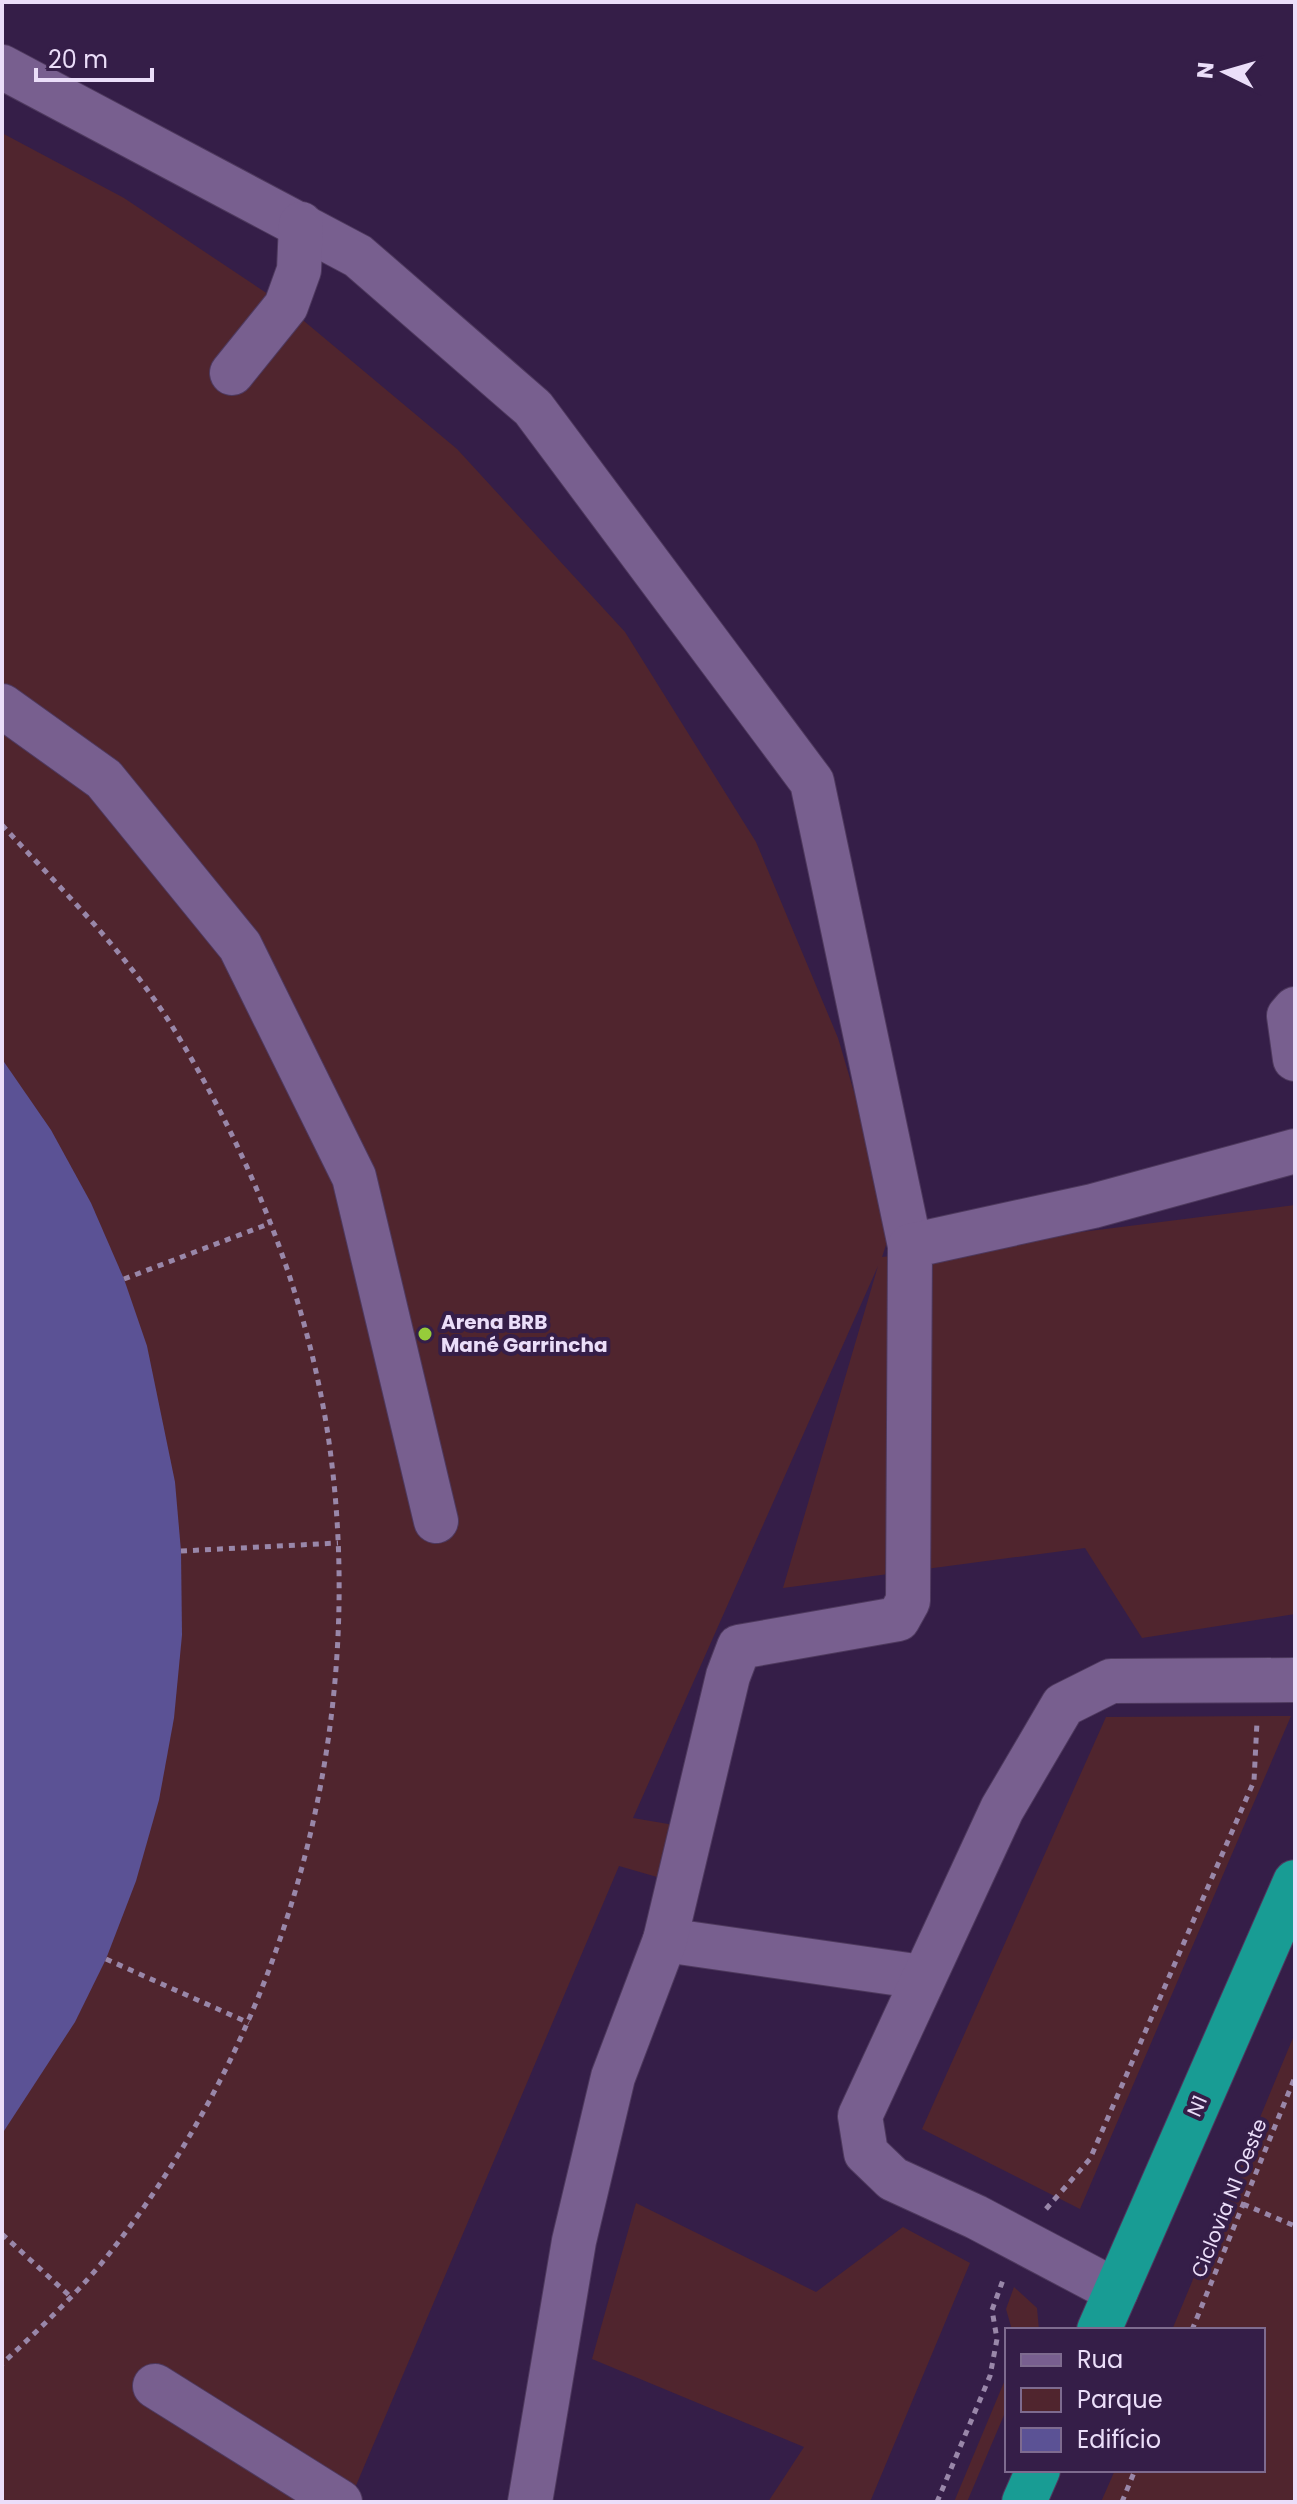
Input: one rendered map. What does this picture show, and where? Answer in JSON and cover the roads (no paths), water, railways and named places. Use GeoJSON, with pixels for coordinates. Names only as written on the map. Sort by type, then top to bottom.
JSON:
{"type":"FeatureCollection","features":[{"type":"Feature","properties":{"kind":"highway","name":"N1"},"geometry":{"type":"LineString","coordinates":[[1100,2328],[1295,1882]]}},
{"type":"Feature","properties":{"kind":"highway"},"geometry":{"type":"LineString","coordinates":[[1024,2502],[1037,2472]]}},
{"type":"Feature","properties":{"kind":"lane"},"geometry":{"type":"LineString","coordinates":[[2,67],[358,256],[533,408],[812,782],[910,1246],[908,1601],[898,1619],[739,1647],[728,1676],[665,1940],[613,2077],[574,2241],[530,2502]]}},
{"type":"Feature","properties":{"kind":"lane"},"geometry":{"type":"LineString","coordinates":[[232,373],[286,306],[299,270],[301,224]]}},
{"type":"Feature","properties":{"kind":"lane"},"geometry":{"type":"LineString","coordinates":[[2,706],[104,779],[240,946],[354,1177],[436,1521]]}},
{"type":"Feature","properties":{"kind":"lane"},"geometry":{"type":"LineString","coordinates":[[1295,1009],[1289,1016],[1295,1059]]}},
{"type":"Feature","properties":{"kind":"lane"},"geometry":{"type":"LineString","coordinates":[[910,1246],[1093,1206],[1295,1151]]}},
{"type":"Feature","properties":{"kind":"lane"},"geometry":{"type":"LineString","coordinates":[[1116,2291],[1013,2261],[893,2179],[866,2153],[860,2116],[1002,1809],[1063,1705],[1111,1681],[1285,1680]]}},
{"type":"Feature","properties":{"kind":"lane"},"geometry":{"type":"LineString","coordinates":[[665,1940],[922,1977]]}},
{"type":"Feature","properties":{"kind":"lane"},"geometry":{"type":"LineString","coordinates":[[155,2386],[340,2502]]}},
{"type":"Feature","properties":{"kind":"place","name":"Arena BRB Mané Garrincha"},"geometry":{"type":"Point","coordinates":[425,1334]}}]}
